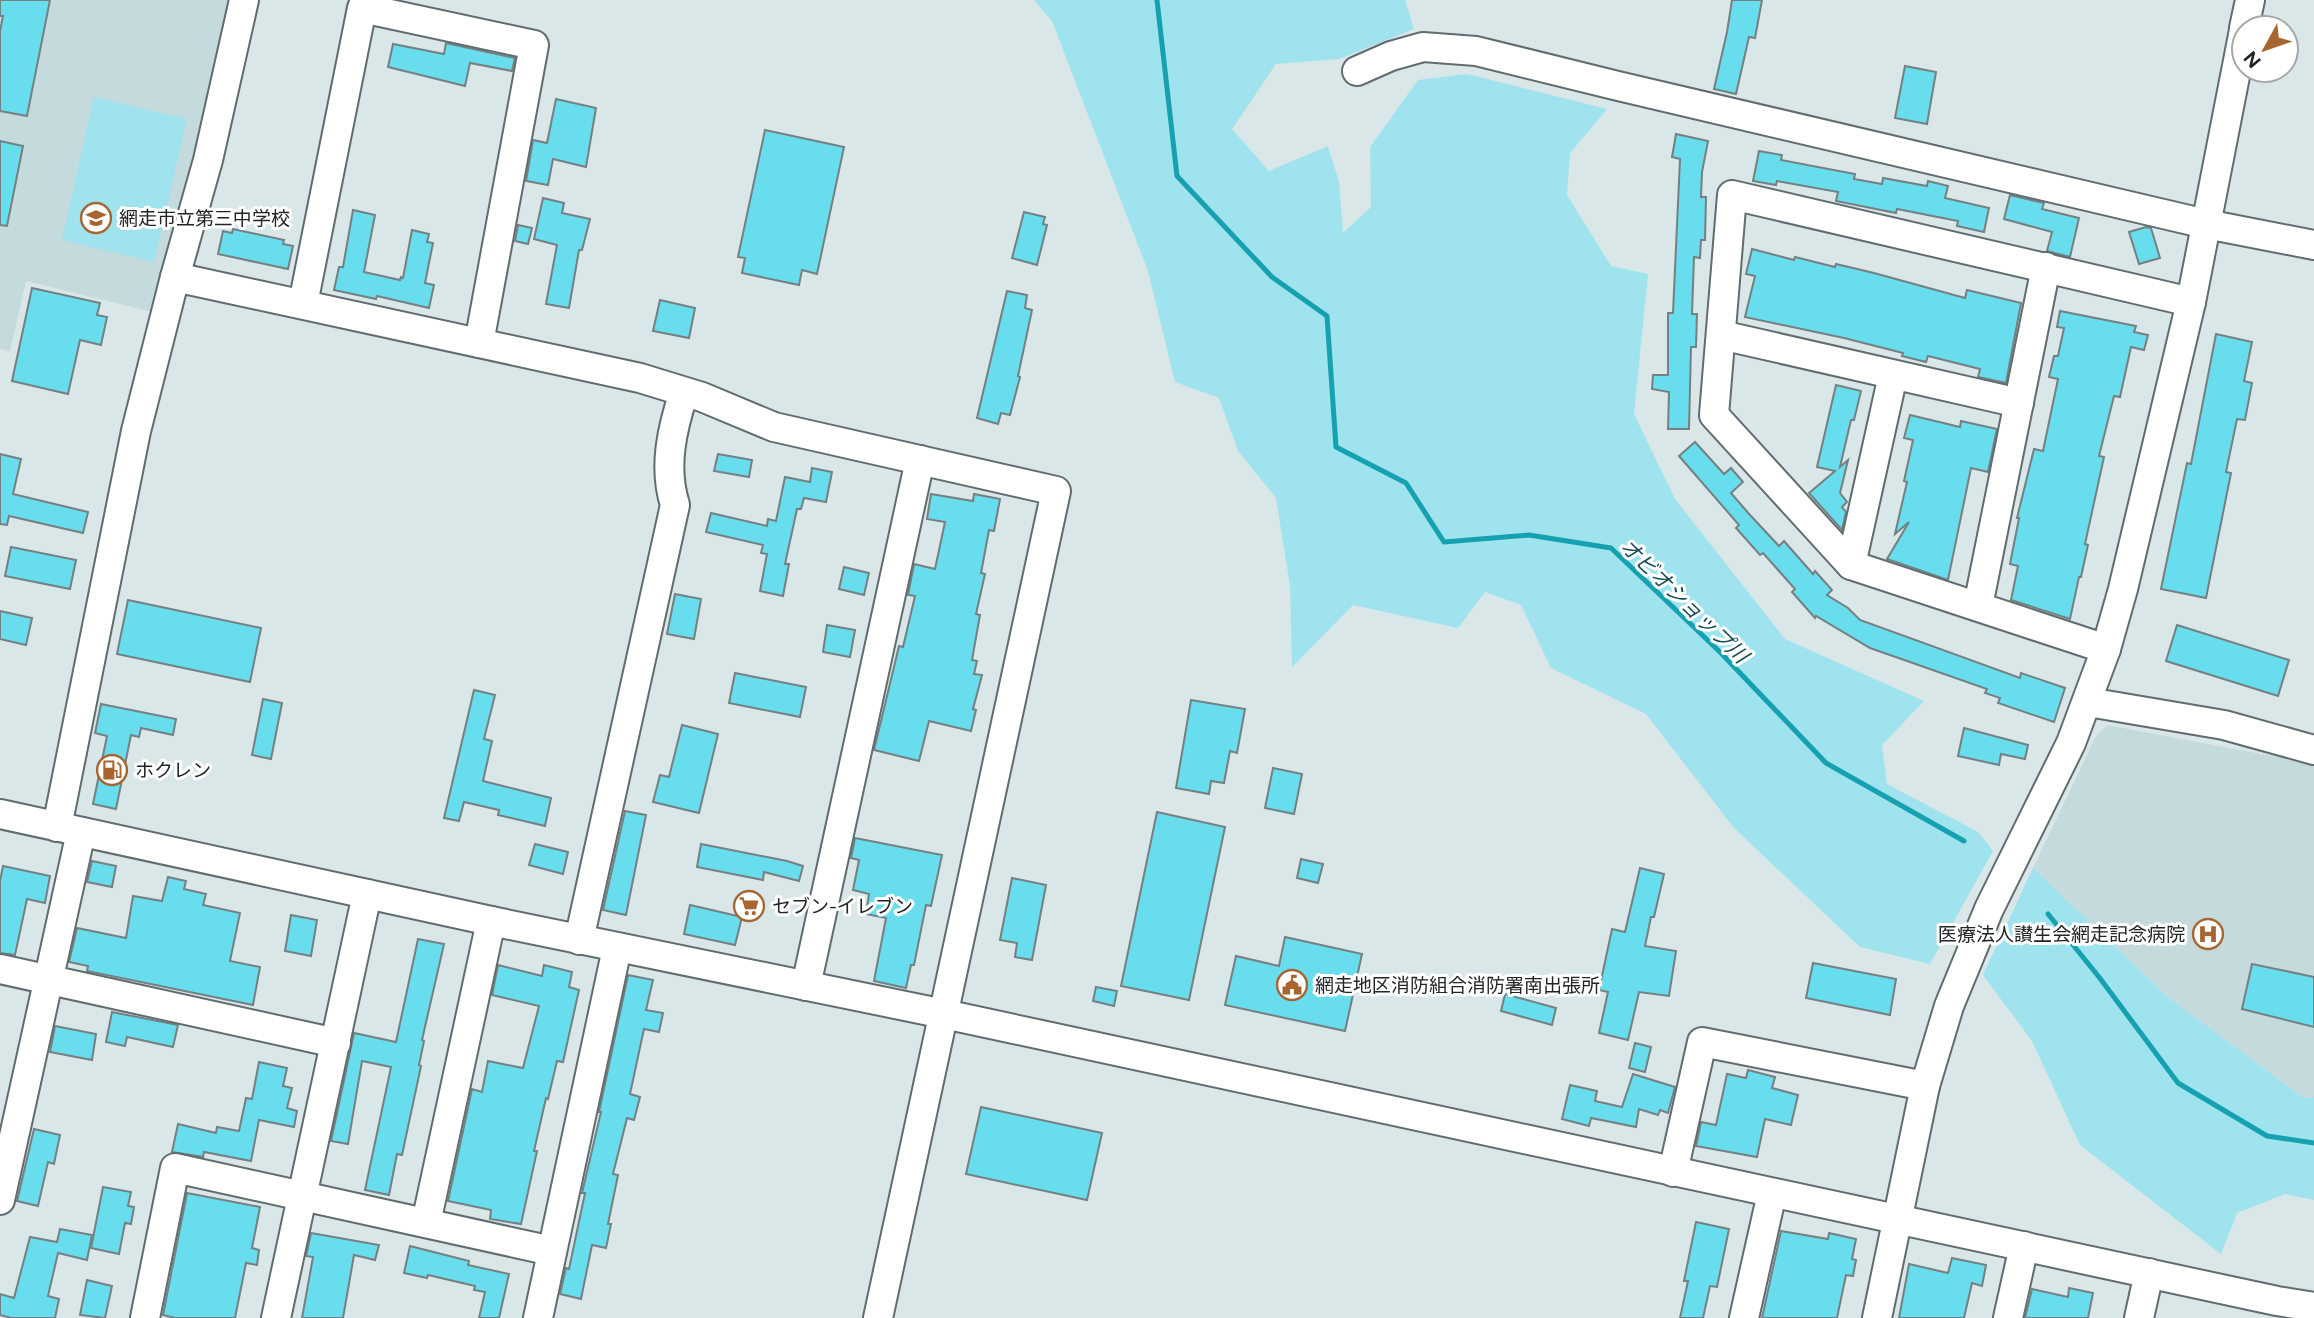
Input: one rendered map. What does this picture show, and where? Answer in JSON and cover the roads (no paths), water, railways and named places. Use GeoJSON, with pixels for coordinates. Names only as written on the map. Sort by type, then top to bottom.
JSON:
{"type":"FeatureCollection","features":[{"type":"Feature","properties":{"kind":"street"},"geometry":{"type":"LineString","coordinates":[[0,1200],[8,1127],[50,980],[69,829],[136,431],[174,276],[208,160],[244,0]]}},
{"type":"Feature","properties":{"kind":"street"},"geometry":{"type":"LineString","coordinates":[[303,304],[362,8],[534,46],[479,343]]}},
{"type":"Feature","properties":{"kind":"street"},"geometry":{"type":"LineString","coordinates":[[1357,71],[1391,56],[1423,47],[1476,51],[2206,224],[2314,245]]}},
{"type":"Feature","properties":{"kind":"street"},"geometry":{"type":"LineString","coordinates":[[1877,1318],[1925,1086],[1949,1006],[1981,929],[2060,768],[2088,702],[2106,649],[2123,589],[2191,302],[2233,84]]}},
{"type":"Feature","properties":{"kind":"street"},"geometry":{"type":"LineString","coordinates":[[2106,649],[1852,565],[1714,415],[1732,195],[2191,302]]}},
{"type":"Feature","properties":{"kind":"street"},"geometry":{"type":"LineString","coordinates":[[1978,606],[2046,267]]}},
{"type":"Feature","properties":{"kind":"street"},"geometry":{"type":"LineString","coordinates":[[174,276],[640,378],[774,427],[1056,491],[878,1318]]}},
{"type":"Feature","properties":{"kind":"street"},"geometry":{"type":"LineString","coordinates":[[1721,335],[2019,403]]}},
{"type":"Feature","properties":{"kind":"street"},"geometry":{"type":"LineString","coordinates":[[1852,565],[1893,374]]}},
{"type":"Feature","properties":{"kind":"street"},"geometry":{"type":"LineString","coordinates":[[579,940],[675,505],[669,483],[669,463],[672,430],[684,392]]}},
{"type":"Feature","properties":{"kind":"street"},"geometry":{"type":"LineString","coordinates":[[806,986],[920,460]]}},
{"type":"Feature","properties":{"kind":"street"},"geometry":{"type":"LineString","coordinates":[[2088,702],[2224,725],[2314,750]]}},
{"type":"Feature","properties":{"kind":"street"},"geometry":{"type":"LineString","coordinates":[[0,814],[579,940],[944,1014],[2149,1273],[2275,1309],[2314,1307]]}},
{"type":"Feature","properties":{"kind":"street"},"geometry":{"type":"LineString","coordinates":[[276,1318],[367,894]]}},
{"type":"Feature","properties":{"kind":"street"},"geometry":{"type":"LineString","coordinates":[[426,1223],[491,921]]}},
{"type":"Feature","properties":{"kind":"street"},"geometry":{"type":"LineString","coordinates":[[538,1318],[617,948]]}},
{"type":"Feature","properties":{"kind":"street"},"geometry":{"type":"LineString","coordinates":[[0,969],[336,1043]]}},
{"type":"Feature","properties":{"kind":"street"},"geometry":{"type":"LineString","coordinates":[[1673,1172],[1702,1042],[1925,1086]]}},
{"type":"Feature","properties":{"kind":"street"},"geometry":{"type":"LineString","coordinates":[[145,1318],[176,1168],[552,1251]]}},
{"type":"Feature","properties":{"kind":"street"},"geometry":{"type":"LineString","coordinates":[[1744,1318],[1772,1193]]}},
{"type":"Feature","properties":{"kind":"street"},"geometry":{"type":"LineString","coordinates":[[2008,1318],[2024,1246]]}},
{"type":"Feature","properties":{"kind":"street"},"geometry":{"type":"LineString","coordinates":[[2139,1318],[2149,1273]]}},
{"type":"Feature","properties":{"kind":"waterway","name":"オビオショップ川"},"geometry":{"type":"LineString","coordinates":[[1157,0],[1177,176],[1272,277],[1327,316],[1336,447],[1406,483],[1444,542],[1529,535],[1611,548],[1720,652],[1826,763],[1964,841]]}},
{"type":"Feature","properties":{"kind":"waterway","name":"オビオショップ川"},"geometry":{"type":"LineString","coordinates":[[2048,914],[2178,1083],[2267,1136],[2314,1143]]}},
{"type":"Feature","properties":{"kind":"place","name":"網走市立第三中学校"},"geometry":{"type":"Point","coordinates":[96,218]}},
{"type":"Feature","properties":{"kind":"place","name":"ホクレン"},"geometry":{"type":"Point","coordinates":[112,770]}},
{"type":"Feature","properties":{"kind":"place","name":"セブン-イレブン"},"geometry":{"type":"Point","coordinates":[749,906]}},
{"type":"Feature","properties":{"kind":"place","name":"医療法人讃生会網走記念病院"},"geometry":{"type":"Point","coordinates":[2208,934]}},
{"type":"Feature","properties":{"kind":"place","name":"網走地区消防組合消防署南出張所"},"geometry":{"type":"Point","coordinates":[1292,985]}}]}
